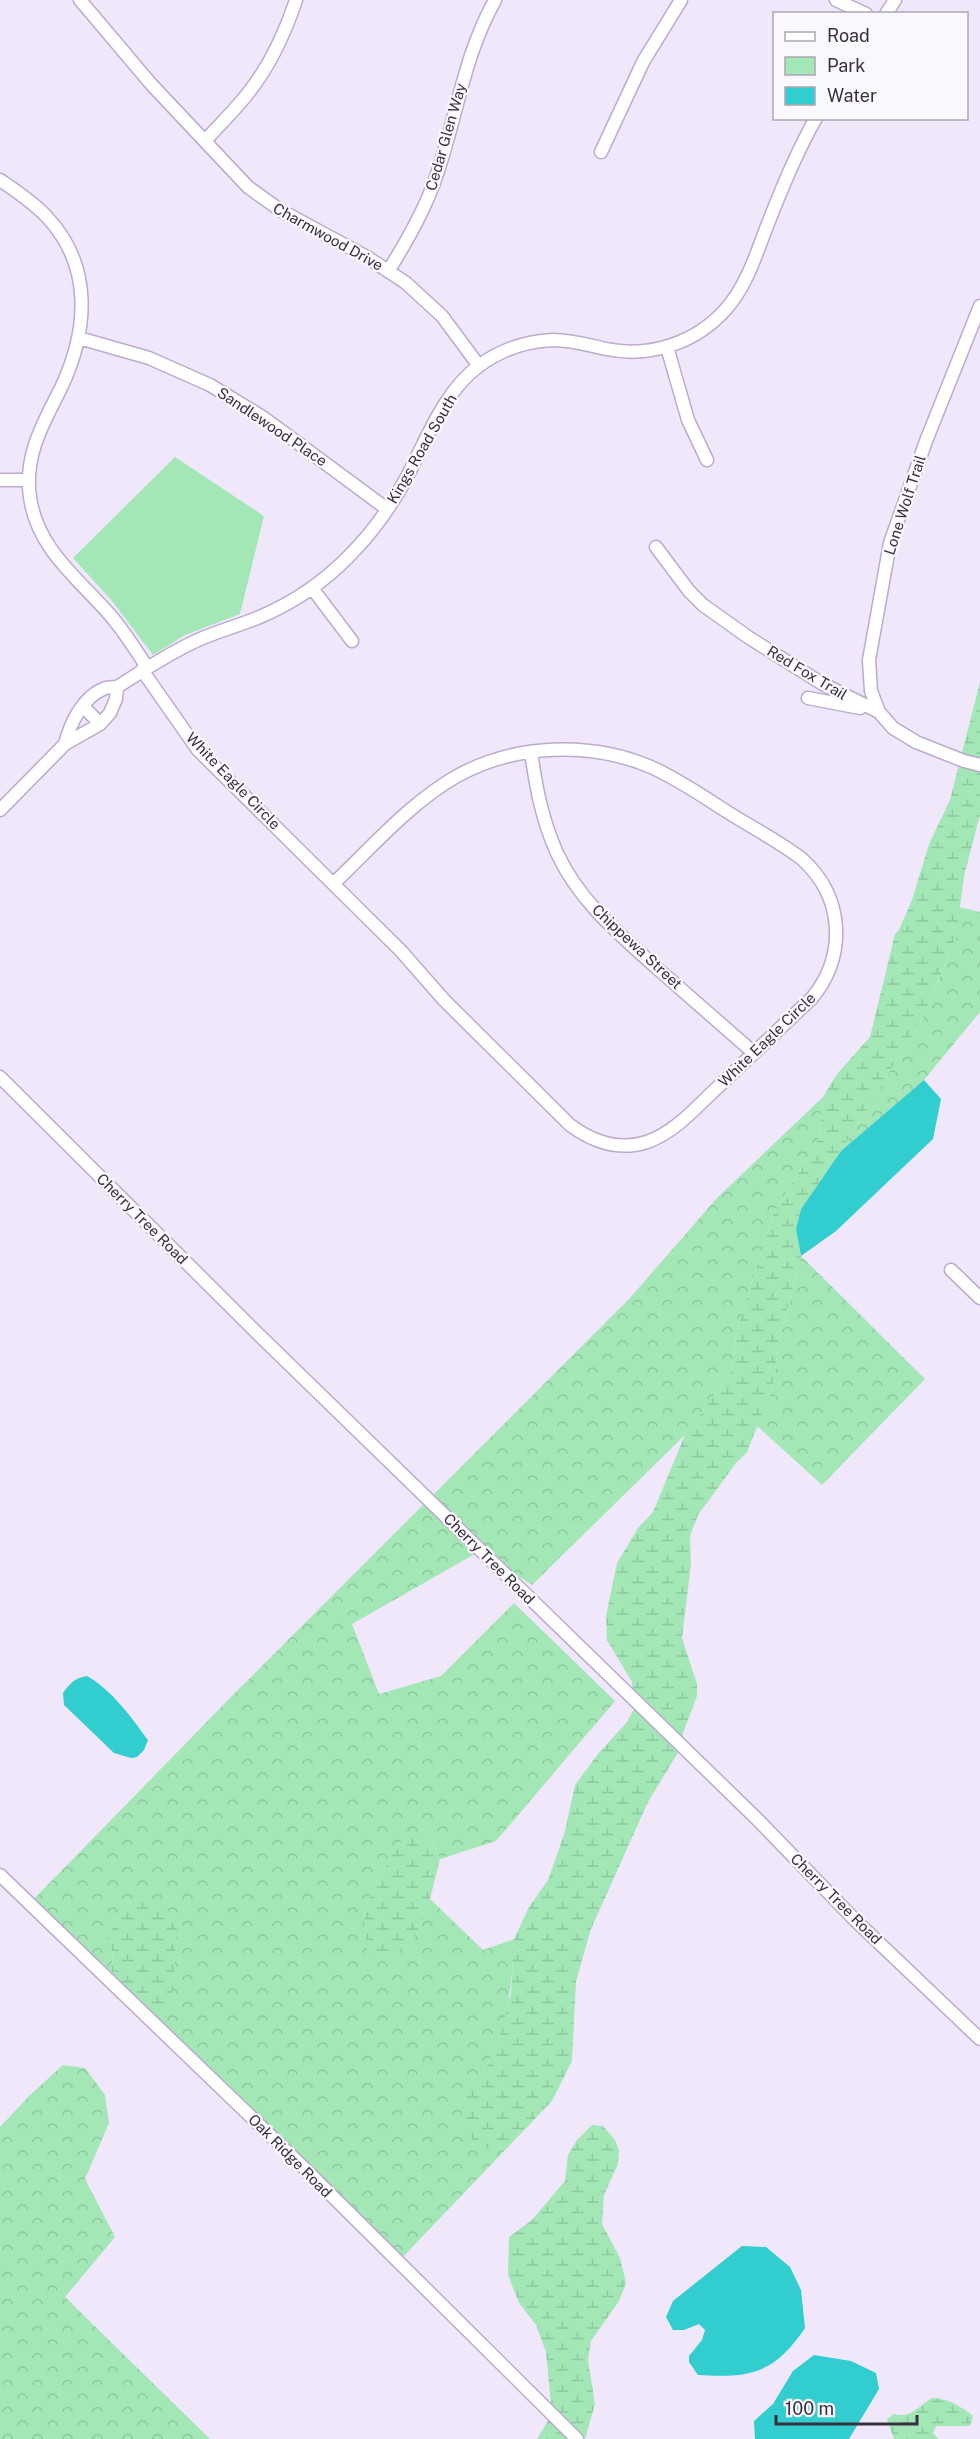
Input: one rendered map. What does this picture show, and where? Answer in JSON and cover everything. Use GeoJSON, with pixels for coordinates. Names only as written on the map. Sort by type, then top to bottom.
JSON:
{"type":"FeatureCollection","features":[{"type":"Feature","properties":{"kind":"street"},"geometry":{"type":"LineString","coordinates":[[205,141],[249,92],[273,57],[284,36],[296,0]]}},
{"type":"Feature","properties":{"kind":"street","name":"Cedar Glen Way"},"geometry":{"type":"LineString","coordinates":[[388,270],[420,217],[433,187],[465,69],[485,18],[495,0]]}},
{"type":"Feature","properties":{"kind":"street"},"geometry":{"type":"LineString","coordinates":[[601,152],[643,62],[681,0]]}},
{"type":"Feature","properties":{"kind":"street"},"geometry":{"type":"LineString","coordinates":[[836,0],[862,12]]}},
{"type":"Feature","properties":{"kind":"street","name":"Charmwood Drive"},"geometry":{"type":"LineString","coordinates":[[83,1],[152,84],[231,170],[266,202],[388,270],[434,308],[479,366]]}},
{"type":"Feature","properties":{"kind":"street","name":"Kings Road South"},"geometry":{"type":"LineString","coordinates":[[83,706],[104,688],[117,687],[161,658],[201,639],[264,615],[312,588],[351,554],[387,509],[451,396],[479,366],[514,348],[544,341],[578,342],[628,352],[667,347],[696,334],[712,323],[736,297],[752,267],[789,168],[815,120]]}},
{"type":"Feature","properties":{"kind":"street"},"geometry":{"type":"LineString","coordinates":[[0,180],[46,216],[70,251],[79,276],[83,302],[79,338],[65,378],[34,443],[28,480],[33,514],[46,544],[124,632],[145,669]]}},
{"type":"Feature","properties":{"kind":"street","name":"Lone Wolf Trail"},"geometry":{"type":"LineString","coordinates":[[879,712],[871,691],[869,660],[890,543],[926,441],[980,306]]}},
{"type":"Feature","properties":{"kind":"street","name":"Sandlewood Place"},"geometry":{"type":"LineString","coordinates":[[79,338],[149,358],[210,385],[264,418],[387,509]]}},
{"type":"Feature","properties":{"kind":"street"},"geometry":{"type":"LineString","coordinates":[[667,347],[688,420],[707,459]]}},
{"type":"Feature","properties":{"kind":"street"},"geometry":{"type":"LineString","coordinates":[[0,480],[28,480]]}},
{"type":"Feature","properties":{"kind":"street","name":"Red Fox Trail"},"geometry":{"type":"LineString","coordinates":[[656,547],[688,591],[713,613],[821,682],[879,712],[893,728],[916,742],[980,765]]}},
{"type":"Feature","properties":{"kind":"street"},"geometry":{"type":"LineString","coordinates":[[312,588],[352,641]]}},
{"type":"Feature","properties":{"kind":"street","name":"White Eagle Circle"},"geometry":{"type":"LineString","coordinates":[[145,669],[198,750],[334,883],[401,951],[444,1000],[570,1125],[593,1139],[613,1145],[629,1145],[660,1137],[674,1128],[812,998],[822,986],[834,959],[837,944],[835,915],[829,894],[818,875],[794,852],[650,767],[622,758],[586,751],[531,752],[500,758],[472,768],[431,794],[408,812],[334,883]]}},
{"type":"Feature","properties":{"kind":"street"},"geometry":{"type":"LineString","coordinates":[[0,810],[65,744],[100,724],[110,713],[116,699],[117,687]]}},
{"type":"Feature","properties":{"kind":"street"},"geometry":{"type":"LineString","coordinates":[[808,698],[879,712]]}},
{"type":"Feature","properties":{"kind":"street"},"geometry":{"type":"LineString","coordinates":[[65,744],[70,725],[83,706],[100,724]]}},
{"type":"Feature","properties":{"kind":"street","name":"Chippewa Street"},"geometry":{"type":"LineString","coordinates":[[531,752],[546,827],[557,854],[580,892],[610,926],[754,1053]]}},
{"type":"Feature","properties":{"kind":"street","name":"Cherry Tree Road"},"geometry":{"type":"LineString","coordinates":[[0,1077],[255,1331],[757,1819],[855,1920],[980,2039]]}},
{"type":"Feature","properties":{"kind":"street"},"geometry":{"type":"LineString","coordinates":[[951,1270],[980,1298]]}},
{"type":"Feature","properties":{"kind":"street","name":"Oak Ridge Road"},"geometry":{"type":"LineString","coordinates":[[0,1875],[296,2160],[577,2439]]}},
{"type":"Feature","properties":{"kind":"green space"},"geometry":{"type":"Polygon","coordinates":[[[175,457],[264,516],[240,614],[185,635],[153,655],[112,601],[73,558],[175,457]]]}},
{"type":"Feature","properties":{"kind":"green space"},"geometry":{"type":"Polygon","coordinates":[[[980,682],[980,815],[964,876],[956,938],[922,1019],[841,1151],[801,1209],[796,1229],[801,1256],[780,1337],[772,1390],[747,1452],[736,1463],[698,1515],[690,1536],[691,1564],[682,1638],[697,1684],[697,1696],[679,1751],[648,1802],[591,1929],[576,1981],[572,2061],[552,2101],[508,2147],[485,2149],[472,2139],[461,2122],[464,2099],[488,2064],[500,2035],[511,1993],[514,1939],[529,1907],[548,1880],[564,1835],[575,1785],[598,1754],[627,1722],[634,1709],[632,1682],[607,1640],[606,1616],[617,1563],[638,1528],[653,1512],[685,1435],[731,1372],[737,1330],[773,1215],[820,1136],[823,1097],[837,1074],[870,1037],[895,934],[912,900],[929,844],[950,800],[980,682]]]}},
{"type":"Feature","properties":{"kind":"green space"},"geometry":{"type":"Polygon","coordinates":[[[959,907],[980,912],[980,1012],[924,1080],[841,1151],[922,1019],[956,938],[959,907]]]}},
{"type":"Feature","properties":{"kind":"green space"},"geometry":{"type":"Polygon","coordinates":[[[823,1097],[820,1136],[773,1215],[737,1330],[731,1372],[685,1435],[532,1585],[480,1551],[352,1624],[379,1694],[441,1676],[514,1603],[615,1701],[496,1841],[440,1859],[432,1841],[395,1848],[364,1908],[368,1952],[418,1932],[430,1899],[483,1950],[514,1939],[505,2020],[485,2069],[464,2099],[485,2149],[508,2147],[398,2262],[149,2016],[149,1899],[132,1901],[118,1918],[108,1936],[113,1955],[111,1979],[32,1901],[231,1697],[629,1299],[717,1198],[823,1097]]]}},
{"type":"Feature","properties":{"kind":"green space"},"geometry":{"type":"Polygon","coordinates":[[[801,1256],[925,1379],[822,1485],[757,1426],[772,1390],[780,1337],[801,1256]]]}},
{"type":"Feature","properties":{"kind":"green space"},"geometry":{"type":"Polygon","coordinates":[[[420,1833],[432,1841],[440,1859],[430,1899],[418,1932],[392,1956],[367,1952],[364,1908],[395,1848],[408,1835],[420,1833]]]}},
{"type":"Feature","properties":{"kind":"green space"},"geometry":{"type":"Polygon","coordinates":[[[149,1899],[169,1912],[177,1929],[172,2000],[149,2016],[111,1979],[113,1955],[108,1936],[118,1918],[132,1901],[149,1899]]]}},
{"type":"Feature","properties":{"kind":"green space"},"geometry":{"type":"Polygon","coordinates":[[[63,2065],[85,2068],[105,2095],[109,2123],[85,2179],[115,2237],[65,2297],[210,2439],[0,2439],[0,2127],[63,2065]]]}},
{"type":"Feature","properties":{"kind":"green space"},"geometry":{"type":"Polygon","coordinates":[[[592,2125],[603,2126],[615,2140],[619,2151],[618,2164],[604,2195],[602,2224],[620,2258],[626,2283],[619,2301],[591,2341],[588,2360],[595,2404],[585,2439],[537,2439],[552,2414],[546,2352],[536,2325],[519,2303],[508,2275],[509,2237],[532,2220],[565,2181],[568,2155],[577,2140],[592,2125]]]}},
{"type":"Feature","properties":{"kind":"green space"},"geometry":{"type":"Polygon","coordinates":[[[932,2398],[948,2401],[968,2412],[973,2416],[970,2426],[936,2426],[933,2433],[938,2439],[894,2439],[887,2419],[894,2414],[910,2413],[932,2398]]]}},
{"type":"Feature","properties":{"kind":"water"},"geometry":{"type":"Polygon","coordinates":[[[924,1080],[941,1099],[933,1139],[836,1231],[801,1256],[796,1229],[801,1209],[841,1151],[924,1080]]]}},
{"type":"Feature","properties":{"kind":"water"},"geometry":{"type":"Polygon","coordinates":[[[87,1676],[113,1696],[148,1740],[144,1750],[137,1757],[131,1758],[114,1753],[64,1705],[63,1693],[66,1689],[76,1680],[87,1676]]]}},
{"type":"Feature","properties":{"kind":"water"},"geometry":{"type":"Polygon","coordinates":[[[742,2246],[766,2247],[790,2267],[801,2290],[805,2328],[783,2355],[759,2370],[747,2374],[698,2375],[689,2362],[689,2356],[702,2340],[705,2330],[699,2324],[684,2330],[673,2330],[666,2317],[673,2301],[742,2246]]]}},
{"type":"Feature","properties":{"kind":"water"},"geometry":{"type":"Polygon","coordinates":[[[814,2355],[851,2361],[876,2373],[879,2389],[849,2439],[755,2439],[754,2421],[773,2404],[793,2371],[814,2355]]]}}]}
